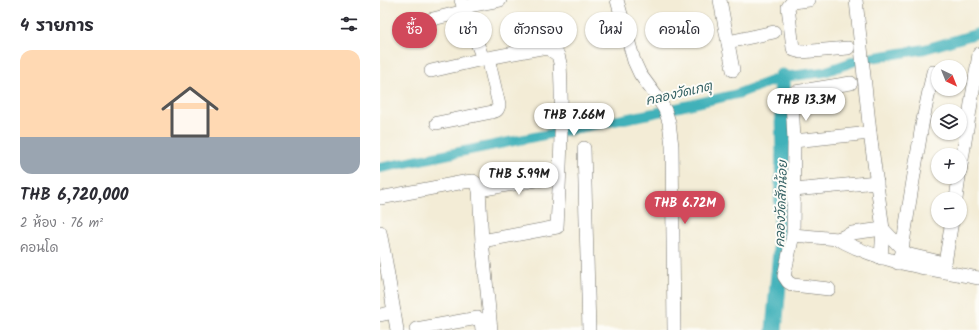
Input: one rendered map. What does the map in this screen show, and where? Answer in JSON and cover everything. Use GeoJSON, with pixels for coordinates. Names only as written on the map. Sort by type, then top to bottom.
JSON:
{"type":"FeatureCollection","features":[{"type":"Feature","properties":{"kind":"street"},"geometry":{"type":"LineString","coordinates":[[437,16],[463,6],[500,0]]}},
{"type":"Feature","properties":{"kind":"street"},"geometry":{"type":"LineString","coordinates":[[617,0],[634,61],[640,74],[665,110],[669,122],[672,146],[674,330]]}},
{"type":"Feature","properties":{"kind":"street"},"geometry":{"type":"LineString","coordinates":[[720,0],[733,70]]}},
{"type":"Feature","properties":{"kind":"street"},"geometry":{"type":"LineString","coordinates":[[809,0],[792,2],[788,7],[794,50],[801,52],[848,48]]}},
{"type":"Feature","properties":{"kind":"street"},"geometry":{"type":"LineString","coordinates":[[856,0],[870,133],[883,229],[881,258]]}},
{"type":"Feature","properties":{"kind":"street"},"geometry":{"type":"LineString","coordinates":[[437,123],[496,111],[499,105],[485,59],[463,6]]}},
{"type":"Feature","properties":{"kind":"street"},"geometry":{"type":"LineString","coordinates":[[728,42],[774,32]]}},
{"type":"Feature","properties":{"kind":"street"},"geometry":{"type":"LineString","coordinates":[[431,71],[541,48],[549,49],[558,55],[560,67],[562,122],[557,227],[482,241]]}},
{"type":"Feature","properties":{"kind":"street"},"geometry":{"type":"LineString","coordinates":[[964,148],[979,54]]}},
{"type":"Feature","properties":{"kind":"street"},"geometry":{"type":"LineString","coordinates":[[898,263],[902,249],[931,77]]}},
{"type":"Feature","properties":{"kind":"street"},"geometry":{"type":"LineString","coordinates":[[829,289],[793,285],[788,282],[784,276],[794,235],[794,141],[792,94],[795,92],[851,83]]}},
{"type":"Feature","properties":{"kind":"street"},"geometry":{"type":"LineString","coordinates":[[794,141],[870,133]]}},
{"type":"Feature","properties":{"kind":"street"},"geometry":{"type":"LineString","coordinates":[[584,148],[589,330]]}},
{"type":"Feature","properties":{"kind":"street"},"geometry":{"type":"LineString","coordinates":[[479,190],[554,177]]}},
{"type":"Feature","properties":{"kind":"street"},"geometry":{"type":"LineString","coordinates":[[380,198],[473,181],[477,184],[479,190],[482,241],[491,330]]}},
{"type":"Feature","properties":{"kind":"street"},"geometry":{"type":"LineString","coordinates":[[794,190],[877,182]]}},
{"type":"Feature","properties":{"kind":"street"},"geometry":{"type":"LineString","coordinates":[[949,267],[952,228]]}},
{"type":"Feature","properties":{"kind":"street"},"geometry":{"type":"LineString","coordinates":[[883,229],[902,249],[910,255],[979,278]]}},
{"type":"Feature","properties":{"kind":"street"},"geometry":{"type":"LineString","coordinates":[[838,239],[856,232],[883,229]]}},
{"type":"Feature","properties":{"kind":"street"},"geometry":{"type":"LineString","coordinates":[[380,232],[383,263],[397,330]]}},
{"type":"Feature","properties":{"kind":"street"},"geometry":{"type":"LineString","coordinates":[[794,235],[838,239],[862,251],[898,263],[979,269]]}},
{"type":"Feature","properties":{"kind":"street"},"geometry":{"type":"LineString","coordinates":[[380,314],[394,312]]}},
{"type":"Feature","properties":{"kind":"street"},"geometry":{"type":"LineString","coordinates":[[416,329],[478,318],[481,320],[482,330]]}},
{"type":"Feature","properties":{"kind":"waterway","name":"คลองวัดเกตุ"},"geometry":{"type":"LineString","coordinates":[[380,168],[654,113],[737,94],[782,77],[824,72],[858,60],[925,49],[979,33]]}},
{"type":"Feature","properties":{"kind":"waterway","name":"คลองวัดสักน้อย"},"geometry":{"type":"LineString","coordinates":[[774,330],[781,251],[784,152],[782,77]]}}]}
